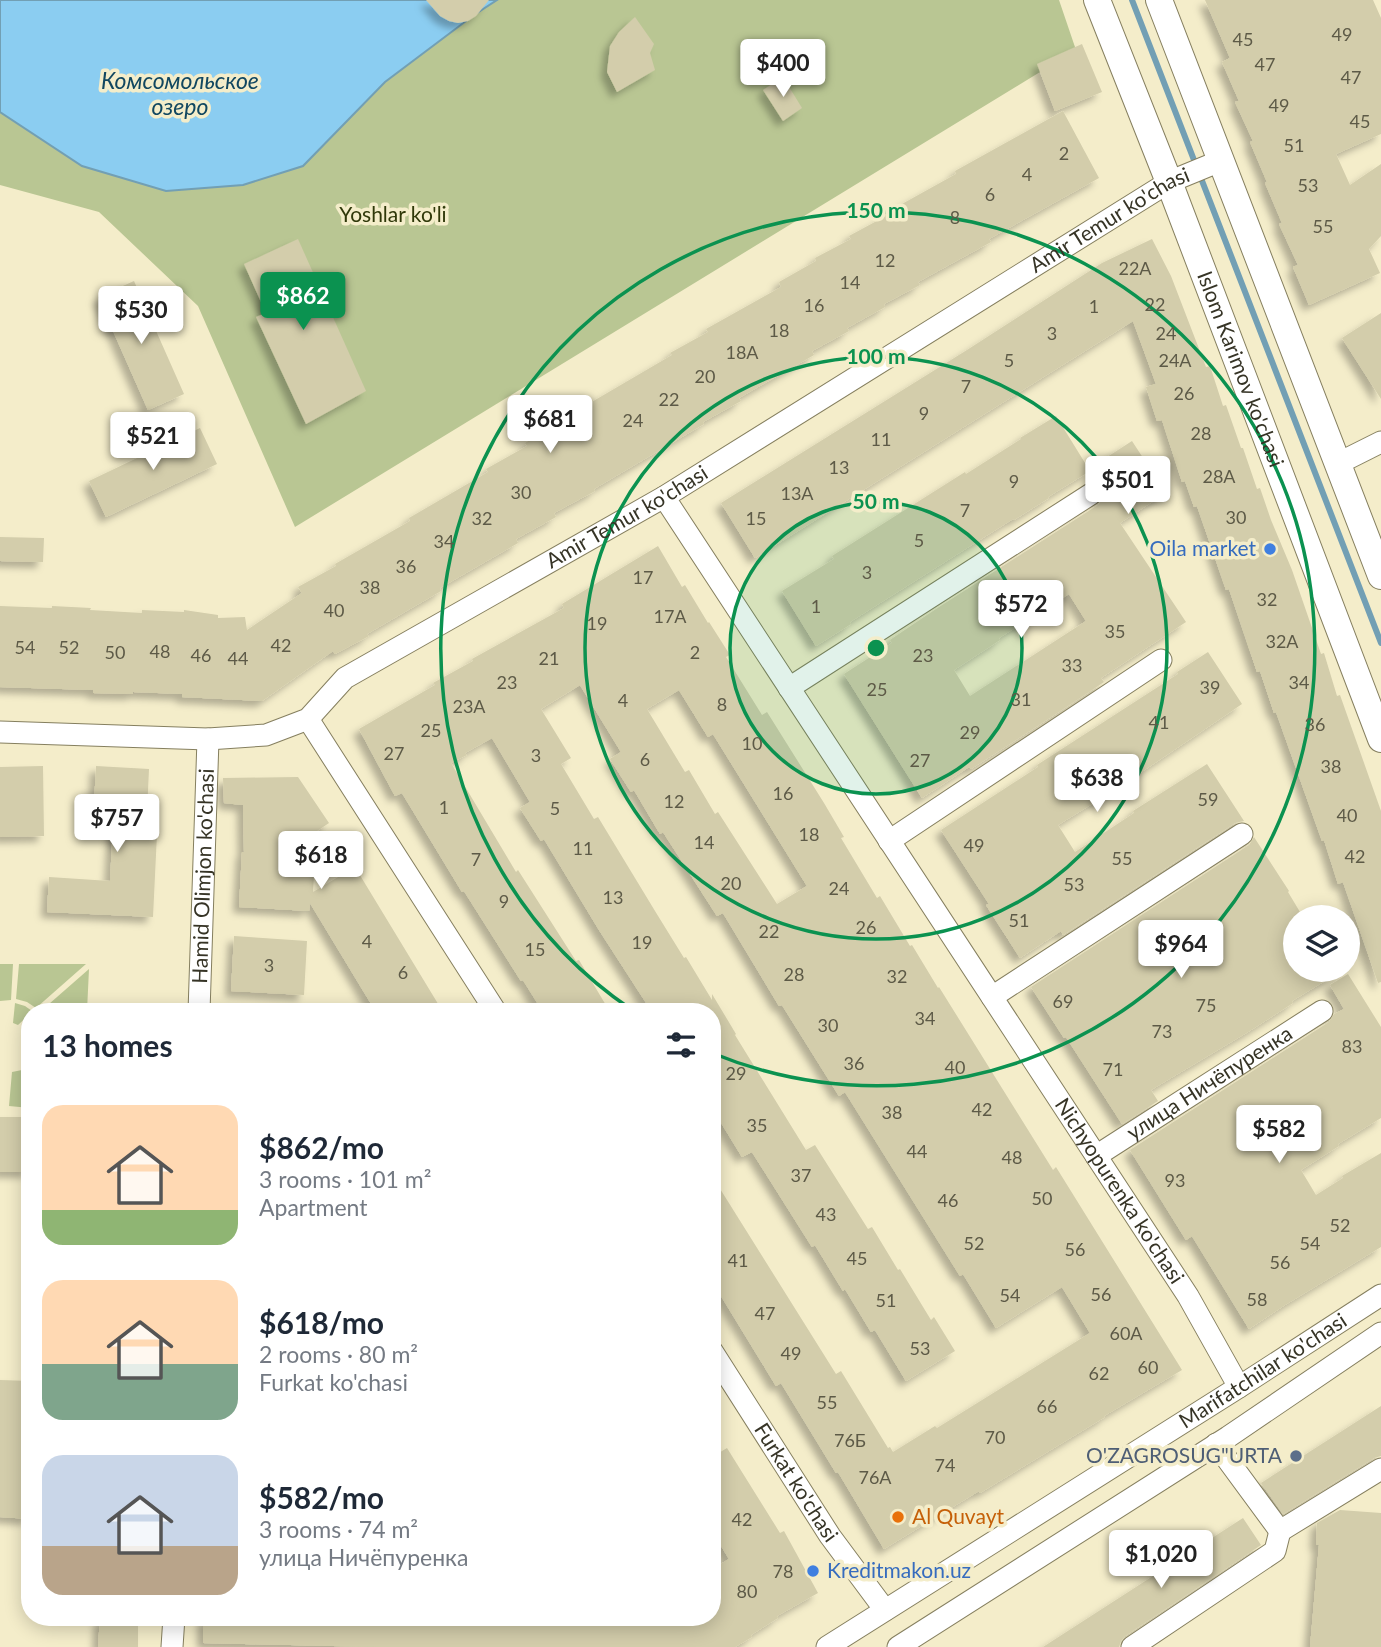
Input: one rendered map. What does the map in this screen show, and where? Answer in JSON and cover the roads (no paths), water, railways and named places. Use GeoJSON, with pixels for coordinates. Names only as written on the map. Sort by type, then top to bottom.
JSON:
{"type":"FeatureCollection","features":[{"type":"Feature","properties":{"kind":"main road","name":"Islom Karimov ko'chasi"},"geometry":{"type":"LineString","coordinates":[[1097,0],[1381,739]]}},
{"type":"Feature","properties":{"kind":"main road"},"geometry":{"type":"LineString","coordinates":[[1159,0],[1381,576]]}},
{"type":"Feature","properties":{"kind":"street","name":"Amir Temur ko'chasi"},"geometry":{"type":"LineString","coordinates":[[0,732],[208,739],[266,736],[308,719],[345,678],[664,497],[1169,182],[1220,161]]}},
{"type":"Feature","properties":{"kind":"street"},"geometry":{"type":"LineString","coordinates":[[1337,464],[1381,442]]}},
{"type":"Feature","properties":{"kind":"street"},"geometry":{"type":"LineString","coordinates":[[789,688],[1091,494]]}},
{"type":"Feature","properties":{"kind":"street","name":"Nichyopurenka ko'chasi"},"geometry":{"type":"LineString","coordinates":[[664,497],[1188,1296],[1239,1387]]}},
{"type":"Feature","properties":{"kind":"street"},"geometry":{"type":"LineString","coordinates":[[889,841],[1161,660]]}},
{"type":"Feature","properties":{"kind":"street"},"geometry":{"type":"LineString","coordinates":[[308,719],[490,1003]]}},
{"type":"Feature","properties":{"kind":"street","name":"Hamid Olimjon ko'chasi"},"geometry":{"type":"LineString","coordinates":[[199,1003],[208,739]]}},
{"type":"Feature","properties":{"kind":"street"},"geometry":{"type":"LineString","coordinates":[[992,997],[1242,834]]}},
{"type":"Feature","properties":{"kind":"street","name":"улица Ничёпуренка"},"geometry":{"type":"LineString","coordinates":[[1096,1156],[1322,1011]]}},
{"type":"Feature","properties":{"kind":"street","name":"Marifatchilar ko'chasi"},"geometry":{"type":"LineString","coordinates":[[827,1647],[1381,1295]]}},
{"type":"Feature","properties":{"kind":"street","name":"Marifatchilar ko'chasi"},"geometry":{"type":"LineString","coordinates":[[898,1647],[1216,1444],[1381,1333]]}},
{"type":"Feature","properties":{"kind":"street","name":"Furkat ko'chasi"},"geometry":{"type":"LineString","coordinates":[[721,1365],[830,1536],[885,1610]]}},
{"type":"Feature","properties":{"kind":"street"},"geometry":{"type":"LineString","coordinates":[[1216,1444],[1280,1531]]}},
{"type":"Feature","properties":{"kind":"street"},"geometry":{"type":"LineString","coordinates":[[1132,1647],[1275,1551],[1280,1531],[1381,1469]]}},
{"type":"Feature","properties":{"kind":"street"},"geometry":{"type":"LineString","coordinates":[[172,1647],[173,1626]]}},
{"type":"Feature","properties":{"kind":"water","name":"Комсомольское озеро"},"geometry":{"type":"Polygon","coordinates":[[[0,0],[497,0],[385,82],[303,166],[243,185],[166,191],[82,166],[0,112],[0,0]]]}},
{"type":"Feature","properties":{"kind":"waterway"},"geometry":{"type":"LineString","coordinates":[[1132,0],[1381,643]]}},
{"type":"Feature","properties":{"kind":"place","name":"Oila market"},"geometry":{"type":"Point","coordinates":[1270,549]}},
{"type":"Feature","properties":{"kind":"place","name":"O'ZAGROSUG\"URTA"},"geometry":{"type":"Point","coordinates":[1296,1456]}},
{"type":"Feature","properties":{"kind":"place","name":"Al Quvayt"},"geometry":{"type":"Point","coordinates":[898,1517]}},
{"type":"Feature","properties":{"kind":"place","name":"Kreditmakon.uz"},"geometry":{"type":"Point","coordinates":[813,1571]}},
{"type":"Feature","properties":{"kind":"park label","name":"Yoshlar ko'li"},"geometry":{"type":"Point","coordinates":[393,215]}}]}
